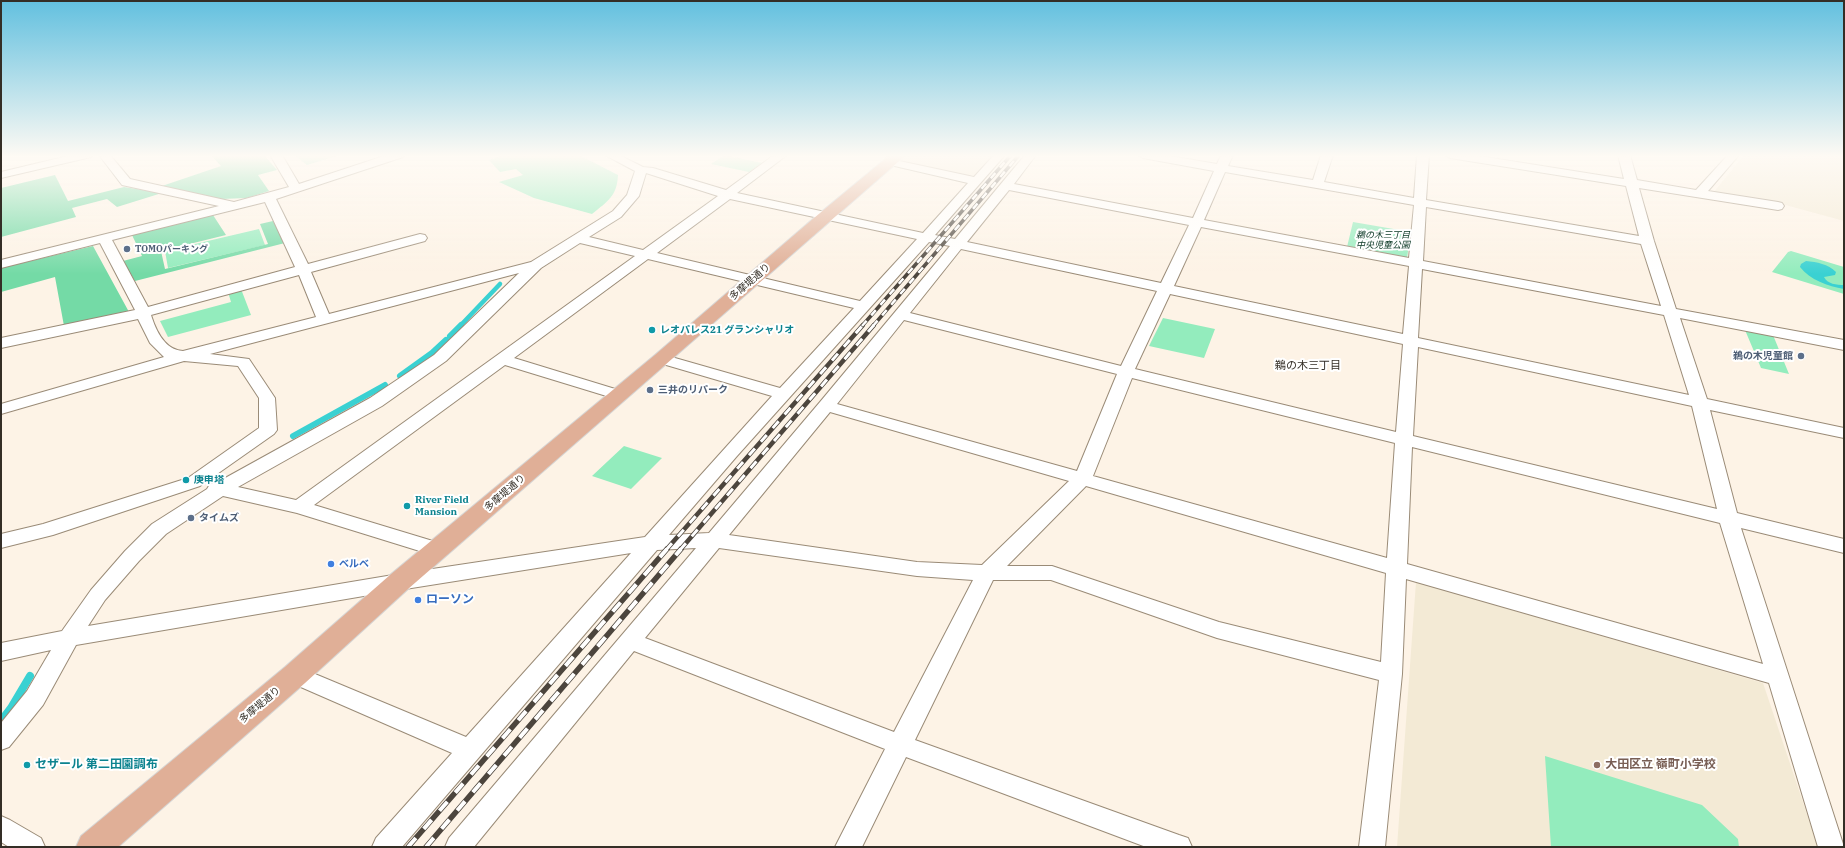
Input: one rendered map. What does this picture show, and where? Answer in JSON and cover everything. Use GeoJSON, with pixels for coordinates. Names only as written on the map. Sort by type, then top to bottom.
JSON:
{"type":"FeatureCollection","features":[{"type":"Feature","properties":{"kind":"main road","name":"多摩堤通り"},"geometry":{"type":"LineString","coordinates":[[93,847],[295,675],[399,582],[439,550],[618,394],[662,359],[852,195]]}},
{"type":"Feature","properties":{"kind":"street"},"geometry":{"type":"LineString","coordinates":[[184,195],[236,206]]}},
{"type":"Feature","properties":{"kind":"street"},"geometry":{"type":"LineString","coordinates":[[1,264],[277,195]]}},
{"type":"Feature","properties":{"kind":"street"},"geometry":{"type":"LineString","coordinates":[[1,740],[35,698],[69,638],[98,595],[132,556],[159,529],[221,489],[376,402],[440,358],[536,265],[617,214],[633,195]]}},
{"type":"Feature","properties":{"kind":"street"},"geometry":{"type":"LineString","coordinates":[[299,507],[728,195],[1844,433]]}},
{"type":"Feature","properties":{"kind":"street"},"geometry":{"type":"LineString","coordinates":[[385,847],[783,394],[965,195]]}},
{"type":"Feature","properties":{"kind":"street"},"geometry":{"type":"LineString","coordinates":[[458,847],[826,406],[999,195]]}},
{"type":"Feature","properties":{"kind":"street"},"geometry":{"type":"LineString","coordinates":[[1052,195],[1844,345]]}},
{"type":"Feature","properties":{"kind":"street"},"geometry":{"type":"LineString","coordinates":[[848,847],[987,573],[1083,478],[1126,372],[1198,222],[1209,195]]}},
{"type":"Feature","properties":{"kind":"street"},"geometry":{"type":"LineString","coordinates":[[1375,195],[1647,241]]}},
{"type":"Feature","properties":{"kind":"street"},"geometry":{"type":"LineString","coordinates":[[1372,847],[1391,674],[1404,438],[1421,195]]}},
{"type":"Feature","properties":{"kind":"street"},"geometry":{"type":"LineString","coordinates":[[1634,195],[1647,241],[1700,403],[1728,517],[1831,847]]}},
{"type":"Feature","properties":{"kind":"street"},"geometry":{"type":"LineString","coordinates":[[1703,195],[1778,206]]}},
{"type":"Feature","properties":{"kind":"street"},"geometry":{"type":"LineString","coordinates":[[269,197],[303,269],[324,320]]}},
{"type":"Feature","properties":{"kind":"street"},"geometry":{"type":"LineString","coordinates":[[1,541],[46,530],[194,482],[268,430],[267,398],[243,362],[172,355],[164,352],[146,321],[144,312],[104,238]]}},
{"type":"Feature","properties":{"kind":"street"},"geometry":{"type":"LineString","coordinates":[[1,344],[144,312],[420,238]]}},
{"type":"Feature","properties":{"kind":"street"},"geometry":{"type":"LineString","coordinates":[[577,238],[864,306]]}},
{"type":"Feature","properties":{"kind":"street"},"geometry":{"type":"LineString","coordinates":[[1,409],[184,356],[536,265]]}},
{"type":"Feature","properties":{"kind":"street"},"geometry":{"type":"LineString","coordinates":[[900,315],[1126,372],[1404,438],[1844,546]]}},
{"type":"Feature","properties":{"kind":"street"},"geometry":{"type":"LineString","coordinates":[[503,359],[618,394]]}},
{"type":"Feature","properties":{"kind":"street"},"geometry":{"type":"LineString","coordinates":[[662,359],[783,394]]}},
{"type":"Feature","properties":{"kind":"street"},"geometry":{"type":"LineString","coordinates":[[826,406],[1083,478],[1397,570],[1778,677]]}},
{"type":"Feature","properties":{"kind":"street"},"geometry":{"type":"LineString","coordinates":[[194,482],[299,507],[439,550]]}},
{"type":"Feature","properties":{"kind":"street"},"geometry":{"type":"LineString","coordinates":[[1,652],[69,638],[399,582],[652,543],[714,540],[901,567],[987,573],[1052,573],[1217,630],[1391,674]]}},
{"type":"Feature","properties":{"kind":"street"},"geometry":{"type":"LineString","coordinates":[[631,641],[901,745],[1180,847]]}},
{"type":"Feature","properties":{"kind":"street"},"geometry":{"type":"LineString","coordinates":[[295,675],[470,750]]}},
{"type":"Feature","properties":{"kind":"street"},"geometry":{"type":"LineString","coordinates":[[1,828],[32,847]]}},
{"type":"Feature","properties":{"kind":"shaded area"},"geometry":{"type":"Polygon","coordinates":[[[1723,195],[1844,195],[1844,221],[1778,203],[1723,195]]]}},
{"type":"Feature","properties":{"kind":"shaded area","name":"大田区立 嶺町小学校"},"geometry":{"type":"Polygon","coordinates":[[[1416,582],[1763,683],[1818,847],[1397,847],[1416,582]]]}},
{"type":"Feature","properties":{"kind":"green space"},"geometry":{"type":"Polygon","coordinates":[[[1,195],[65,195],[68,201],[94,195],[157,195],[117,207],[107,199],[72,208],[76,217],[1,237],[1,195]]]}},
{"type":"Feature","properties":{"kind":"green space"},"geometry":{"type":"Polygon","coordinates":[[[198,195],[258,195],[247,198],[221,199],[198,195]]]}},
{"type":"Feature","properties":{"kind":"green space"},"geometry":{"type":"Polygon","coordinates":[[[527,195],[613,195],[592,214],[527,195]]]}},
{"type":"Feature","properties":{"kind":"green space"},"geometry":{"type":"Polygon","coordinates":[[[213,215],[226,235],[161,251],[165,269],[268,244],[260,224],[273,221],[285,243],[135,281],[123,261],[142,256],[132,235],[213,215]]]}},
{"type":"Feature","properties":{"kind":"green space","name":"鵜の木三丁目 中央児童公園"},"geometry":{"type":"Polygon","coordinates":[[[1353,222],[1411,232],[1407,258],[1347,247],[1353,222]]]}},
{"type":"Feature","properties":{"kind":"green space"},"geometry":{"type":"Polygon","coordinates":[[[259,229],[265,245],[168,268],[165,251],[259,229]]]}},
{"type":"Feature","properties":{"kind":"green space"},"geometry":{"type":"Polygon","coordinates":[[[93,246],[129,312],[64,326],[55,277],[1,292],[1,268],[93,246]]]}},
{"type":"Feature","properties":{"kind":"green space"},"geometry":{"type":"Polygon","coordinates":[[[1791,251],[1844,267],[1844,294],[1772,272],[1788,252],[1791,251]]]}},
{"type":"Feature","properties":{"kind":"green space"},"geometry":{"type":"Polygon","coordinates":[[[241,289],[251,315],[168,337],[160,321],[231,302],[228,292],[241,289]]]}},
{"type":"Feature","properties":{"kind":"green space"},"geometry":{"type":"Polygon","coordinates":[[[1163,318],[1215,329],[1204,358],[1149,346],[1163,318]]]}},
{"type":"Feature","properties":{"kind":"green space"},"geometry":{"type":"Polygon","coordinates":[[[1745,330],[1773,335],[1789,374],[1761,368],[1745,330]]]}},
{"type":"Feature","properties":{"kind":"green space"},"geometry":{"type":"Polygon","coordinates":[[[624,446],[662,458],[631,489],[592,476],[624,446]]]}},
{"type":"Feature","properties":{"kind":"green space"},"geometry":{"type":"Polygon","coordinates":[[[1545,756],[1702,805],[1738,839],[1739,847],[1551,847],[1545,756]]]}},
{"type":"Feature","properties":{"kind":"water"},"geometry":{"type":"Polygon","coordinates":[[[1806,261],[1822,264],[1833,269],[1836,272],[1835,275],[1824,277],[1825,279],[1830,283],[1844,285],[1844,289],[1826,284],[1809,276],[1800,267],[1801,264],[1806,261]]]}},
{"type":"Feature","properties":{"kind":"waterway"},"geometry":{"type":"LineString","coordinates":[[460,326],[500,284]]}},
{"type":"Feature","properties":{"kind":"waterway"},"geometry":{"type":"LineString","coordinates":[[450,336],[460,326]]}},
{"type":"Feature","properties":{"kind":"waterway"},"geometry":{"type":"LineString","coordinates":[[400,376],[432,353],[446,340]]}},
{"type":"Feature","properties":{"kind":"waterway"},"geometry":{"type":"LineString","coordinates":[[293,436],[385,385]]}},
{"type":"Feature","properties":{"kind":"waterway"},"geometry":{"type":"LineString","coordinates":[[1,721],[11,708],[30,676]]}},
{"type":"Feature","properties":{"kind":"railway"},"geometry":{"type":"LineString","coordinates":[[862,326],[977,195]]}},
{"type":"Feature","properties":{"kind":"railway"},"geometry":{"type":"LineString","coordinates":[[873,326],[985,195]]}},
{"type":"Feature","properties":{"kind":"railway"},"geometry":{"type":"LineString","coordinates":[[666,550],[863,325]]}},
{"type":"Feature","properties":{"kind":"railway"},"geometry":{"type":"LineString","coordinates":[[680,550],[874,325]]}},
{"type":"Feature","properties":{"kind":"railway"},"geometry":{"type":"LineString","coordinates":[[408,847],[667,549]]}},
{"type":"Feature","properties":{"kind":"railway"},"geometry":{"type":"LineString","coordinates":[[426,847],[681,549]]}},
{"type":"Feature","properties":{"kind":"place","name":"TOMOパーキング"},"geometry":{"type":"Point","coordinates":[127,249]}},
{"type":"Feature","properties":{"kind":"place","name":"レオパレス21 グランシャリオ"},"geometry":{"type":"Point","coordinates":[652,330]}},
{"type":"Feature","properties":{"kind":"place","name":"鵜の木児童館"},"geometry":{"type":"Point","coordinates":[1801,356]}},
{"type":"Feature","properties":{"kind":"place","name":"三井のリパーク"},"geometry":{"type":"Point","coordinates":[650,390]}},
{"type":"Feature","properties":{"kind":"place","name":"庚申塔"},"geometry":{"type":"Point","coordinates":[186,480]}},
{"type":"Feature","properties":{"kind":"place","name":"River Field Mansion"},"geometry":{"type":"Point","coordinates":[407,506]}},
{"type":"Feature","properties":{"kind":"place","name":"タイムズ"},"geometry":{"type":"Point","coordinates":[191,518]}},
{"type":"Feature","properties":{"kind":"place","name":"ベルベ"},"geometry":{"type":"Point","coordinates":[331,564]}},
{"type":"Feature","properties":{"kind":"place","name":"ローソン"},"geometry":{"type":"Point","coordinates":[418,600]}},
{"type":"Feature","properties":{"kind":"place","name":"セザール 第二田園調布"},"geometry":{"type":"Point","coordinates":[27,765]}},
{"type":"Feature","properties":{"kind":"place","name":"大田区立 嶺町小学校"},"geometry":{"type":"Point","coordinates":[1597,765]}},
{"type":"Feature","properties":{"kind":"district","name":"鵜の木三丁目"},"geometry":{"type":"Point","coordinates":[1308,366]}}]}
